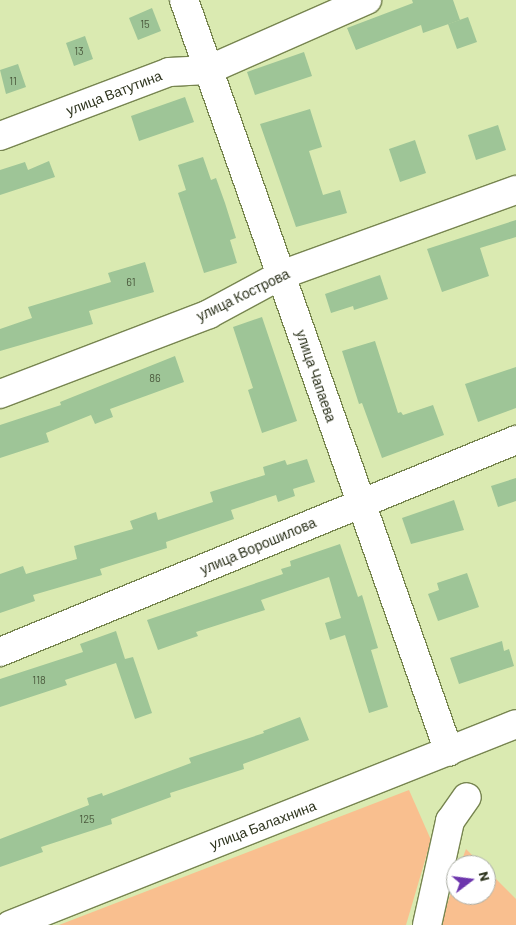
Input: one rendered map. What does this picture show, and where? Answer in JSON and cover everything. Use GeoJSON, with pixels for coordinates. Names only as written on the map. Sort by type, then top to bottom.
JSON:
{"type":"FeatureCollection","features":[{"type":"Feature","properties":{"kind":"street","name":"улица Чапаева"},"geometry":{"type":"LineString","coordinates":[[184,0],[449,752]]}},
{"type":"Feature","properties":{"kind":"street","name":"улица Ватутина"},"geometry":{"type":"LineString","coordinates":[[0,136],[169,72],[208,70],[367,0]]}},
{"type":"Feature","properties":{"kind":"street","name":"улица Кострова"},"geometry":{"type":"LineString","coordinates":[[0,394],[209,314],[281,275],[516,190]]}},
{"type":"Feature","properties":{"kind":"street","name":"улица Ворошилова"},"geometry":{"type":"LineString","coordinates":[[0,652],[361,502],[516,440]]}},
{"type":"Feature","properties":{"kind":"street","name":"улица Балахнина"},"geometry":{"type":"LineString","coordinates":[[10,925],[516,724]]}},
{"type":"Feature","properties":{"kind":"street"},"geometry":{"type":"LineString","coordinates":[[427,925],[450,820],[467,797]]}},
{"type":"Feature","properties":{"kind":"shaded area"},"geometry":{"type":"Polygon","coordinates":[[[409,790],[431,840],[406,925],[59,925],[409,790]]]}},
{"type":"Feature","properties":{"kind":"shaded area"},"geometry":{"type":"Polygon","coordinates":[[[466,849],[472,855],[464,855],[466,849]]]}},
{"type":"Feature","properties":{"kind":"shaded area"},"geometry":{"type":"Polygon","coordinates":[[[496,879],[516,899],[516,925],[440,925],[447,905],[496,905],[496,879]]]}},
{"type":"Feature","properties":{"kind":"building"},"geometry":{"type":"Polygon","coordinates":[[[412,0],[453,0],[460,20],[423,33],[421,25],[356,50],[347,28],[413,3],[412,0]]]}},
{"type":"Feature","properties":{"kind":"building"},"geometry":{"type":"Polygon","coordinates":[[[152,8],[161,31],[138,40],[129,18],[152,8]]]}},
{"type":"Feature","properties":{"kind":"building"},"geometry":{"type":"Polygon","coordinates":[[[468,17],[477,42],[457,49],[448,24],[468,17]]]}},
{"type":"Feature","properties":{"kind":"building"},"geometry":{"type":"Polygon","coordinates":[[[85,36],[93,59],[74,66],[66,43],[85,36]]]}},
{"type":"Feature","properties":{"kind":"building"},"geometry":{"type":"Polygon","coordinates":[[[304,52],[312,76],[255,95],[247,72],[304,52]]]}},
{"type":"Feature","properties":{"kind":"building"},"geometry":{"type":"Polygon","coordinates":[[[18,64],[26,87],[6,94],[0,70],[18,64]]]}},
{"type":"Feature","properties":{"kind":"building"},"geometry":{"type":"Polygon","coordinates":[[[185,97],[194,122],[139,141],[131,116],[185,97]]]}},
{"type":"Feature","properties":{"kind":"building"},"geometry":{"type":"Polygon","coordinates":[[[310,109],[322,147],[309,151],[323,195],[340,190],[347,213],[296,227],[260,124],[310,109]]]}},
{"type":"Feature","properties":{"kind":"building"},"geometry":{"type":"Polygon","coordinates":[[[498,125],[506,150],[476,160],[468,135],[498,125]]]}},
{"type":"Feature","properties":{"kind":"building"},"geometry":{"type":"Polygon","coordinates":[[[415,140],[426,173],[400,182],[389,149],[415,140]]]}},
{"type":"Feature","properties":{"kind":"building"},"geometry":{"type":"Polygon","coordinates":[[[203,157],[211,180],[216,178],[225,203],[236,238],[230,240],[237,263],[204,273],[178,193],[186,190],[178,165],[203,157]]]}},
{"type":"Feature","properties":{"kind":"building"},"geometry":{"type":"Polygon","coordinates":[[[49,161],[55,177],[0,195],[0,170],[25,162],[28,170],[49,161]]]}},
{"type":"Feature","properties":{"kind":"building"},"geometry":{"type":"Polygon","coordinates":[[[516,220],[516,237],[480,248],[489,276],[442,292],[427,249],[516,220]]]}},
{"type":"Feature","properties":{"kind":"building"},"geometry":{"type":"Polygon","coordinates":[[[145,262],[154,292],[89,311],[93,324],[0,351],[0,329],[32,318],[28,307],[111,282],[108,273],[145,262]]]}},
{"type":"Feature","properties":{"kind":"building"},"geometry":{"type":"Polygon","coordinates":[[[380,275],[388,299],[354,310],[353,306],[331,313],[325,294],[380,275]]]}},
{"type":"Feature","properties":{"kind":"building"},"geometry":{"type":"Polygon","coordinates":[[[262,317],[297,421],[262,433],[248,390],[253,388],[233,327],[262,317]]]}},
{"type":"Feature","properties":{"kind":"building"},"geometry":{"type":"Polygon","coordinates":[[[375,341],[398,413],[401,412],[403,415],[433,405],[444,435],[382,458],[362,403],[359,404],[342,351],[375,341]]]}},
{"type":"Feature","properties":{"kind":"building"},"geometry":{"type":"Polygon","coordinates":[[[175,356],[184,382],[110,409],[113,417],[95,424],[91,415],[46,433],[49,442],[0,458],[0,425],[61,405],[60,402],[175,356]]]}},
{"type":"Feature","properties":{"kind":"building"},"geometry":{"type":"Polygon","coordinates":[[[516,367],[516,408],[478,422],[465,384],[516,367]]]}},
{"type":"Feature","properties":{"kind":"building"},"geometry":{"type":"Polygon","coordinates":[[[307,459],[315,482],[293,489],[295,496],[278,502],[276,495],[231,510],[234,519],[166,542],[167,548],[100,569],[102,575],[33,595],[35,601],[0,613],[0,574],[23,566],[26,574],[77,559],[74,546],[133,529],[130,521],[156,512],[158,520],[213,502],[210,492],[265,475],[263,467],[285,460],[287,465],[307,459]]]}},
{"type":"Feature","properties":{"kind":"building"},"geometry":{"type":"Polygon","coordinates":[[[516,478],[516,501],[498,507],[491,486],[516,478]]]}},
{"type":"Feature","properties":{"kind":"building"},"geometry":{"type":"Polygon","coordinates":[[[454,500],[464,530],[411,544],[402,518],[454,500]]]}},
{"type":"Feature","properties":{"kind":"building"},"geometry":{"type":"Polygon","coordinates":[[[340,544],[358,597],[362,595],[378,648],[371,650],[388,707],[369,713],[345,635],[330,640],[325,623],[341,618],[329,577],[261,600],[265,610],[196,632],[198,636],[158,650],[147,620],[283,574],[281,569],[291,566],[290,561],[340,544]]]}},
{"type":"Feature","properties":{"kind":"building"},"geometry":{"type":"Polygon","coordinates":[[[467,573],[479,607],[438,621],[428,594],[439,590],[437,583],[467,573]]]}},
{"type":"Feature","properties":{"kind":"building"},"geometry":{"type":"Polygon","coordinates":[[[116,631],[125,659],[133,657],[152,713],[135,719],[116,663],[65,680],[67,685],[0,707],[0,679],[83,652],[80,644],[116,631]]]}},
{"type":"Feature","properties":{"kind":"building"},"geometry":{"type":"Polygon","coordinates":[[[502,641],[504,651],[509,649],[514,666],[459,684],[450,658],[502,641]]]}},
{"type":"Feature","properties":{"kind":"building"},"geometry":{"type":"Polygon","coordinates":[[[300,717],[309,740],[243,764],[244,769],[170,793],[171,797],[111,819],[112,824],[41,847],[43,852],[0,867],[0,839],[89,805],[87,798],[102,793],[103,796],[191,763],[189,758],[264,733],[263,731],[300,717]]]}}]}
